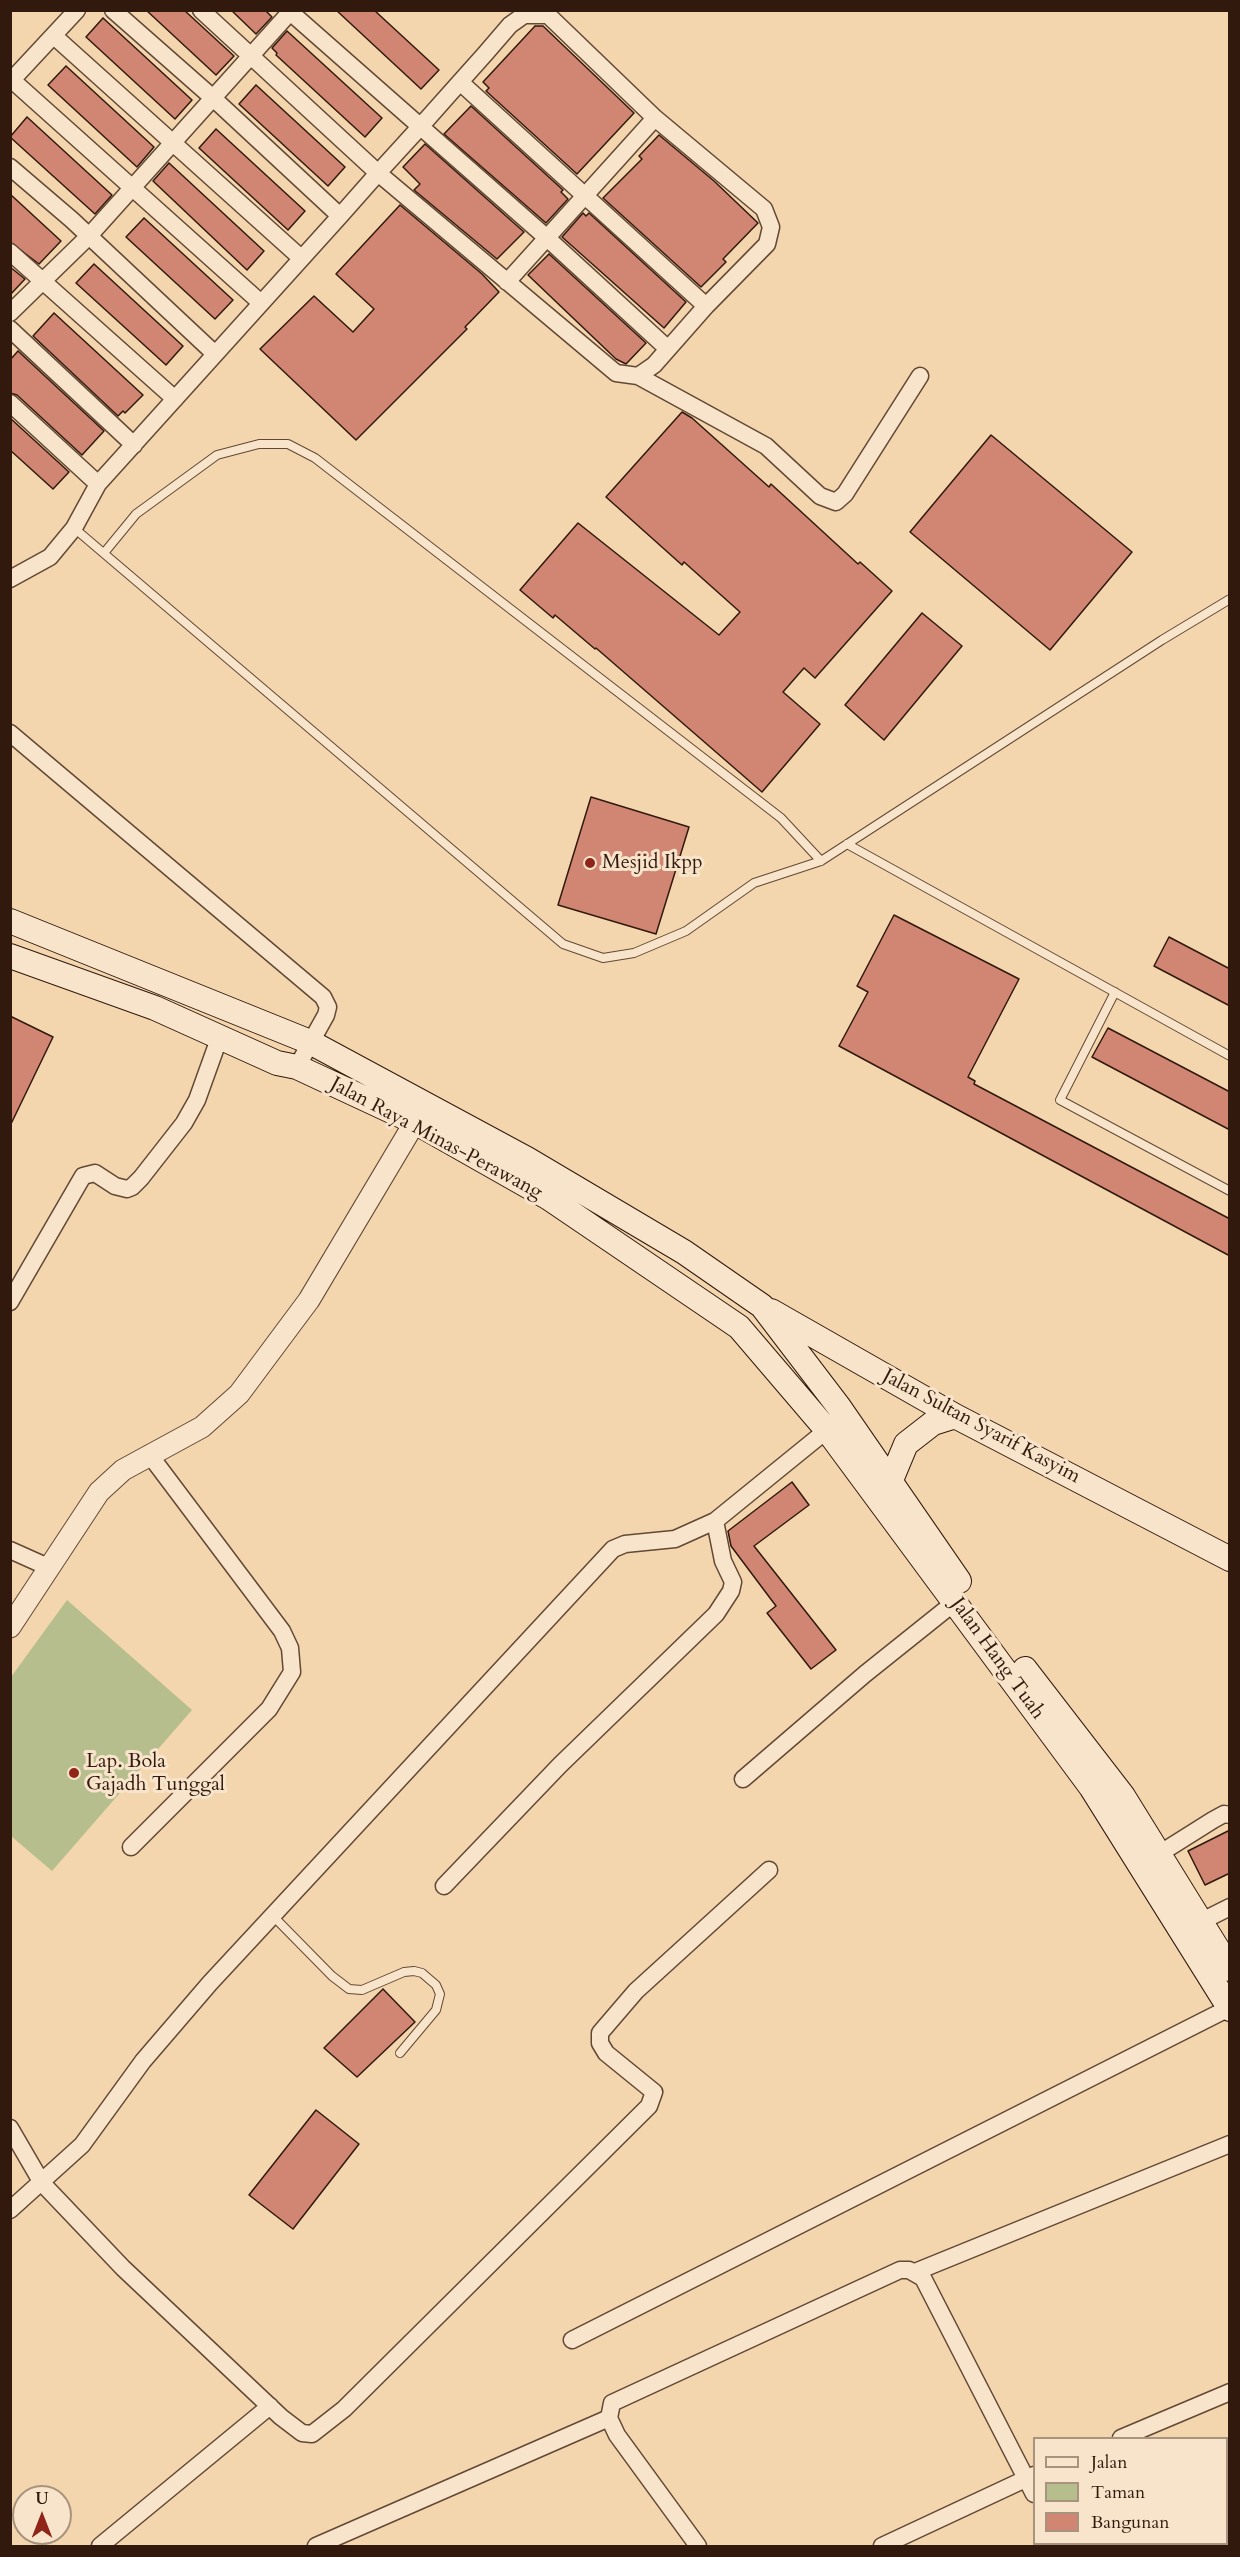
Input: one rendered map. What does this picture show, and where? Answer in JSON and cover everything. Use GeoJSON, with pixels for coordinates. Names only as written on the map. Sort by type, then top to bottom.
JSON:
{"type":"FeatureCollection","features":[{"type":"Feature","properties":{"kind":"main road","name":"Jalan Raya Minas-Perawang"},"geometry":{"type":"LineString","coordinates":[[10,921],[310,1042],[527,1159],[684,1252],[762,1306]]}},
{"type":"Feature","properties":{"kind":"main road","name":"Jalan Raya Minas-Perawang"},"geometry":{"type":"LineString","coordinates":[[10,956],[155,1008],[277,1063],[297,1067],[415,1122],[549,1198],[739,1327]]}},
{"type":"Feature","properties":{"kind":"main road"},"geometry":{"type":"LineString","coordinates":[[739,1327],[762,1306]]}},
{"type":"Feature","properties":{"kind":"main road","name":"Jalan Hang Tuah"},"geometry":{"type":"LineString","coordinates":[[762,1306],[891,1480],[980,1611],[1123,1796],[1230,1969]]}},
{"type":"Feature","properties":{"kind":"main road","name":"Jalan Sultan Syarif Kasyim"},"geometry":{"type":"LineString","coordinates":[[762,1306],[955,1416],[1230,1559]]}},
{"type":"Feature","properties":{"kind":"main road","name":"Jalan Hang Tuah"},"geometry":{"type":"LineString","coordinates":[[739,1327],[827,1430],[1091,1787],[1229,2008]]}},
{"type":"Feature","properties":{"kind":"main road"},"geometry":{"type":"LineString","coordinates":[[891,1480],[906,1444],[933,1423],[955,1416]]}},
{"type":"Feature","properties":{"kind":"street"},"geometry":{"type":"LineString","coordinates":[[77,10],[11,81],[261,303]]}},
{"type":"Feature","properties":{"kind":"street"},"geometry":{"type":"LineString","coordinates":[[113,10],[213,98],[340,216]]}},
{"type":"Feature","properties":{"kind":"street"},"geometry":{"type":"LineString","coordinates":[[201,10],[378,173],[615,373],[638,376],[766,446],[820,496],[836,502],[845,494],[920,376]]}},
{"type":"Feature","properties":{"kind":"street"},"geometry":{"type":"LineString","coordinates":[[10,313],[89,236],[290,11],[547,238],[668,349]]}},
{"type":"Feature","properties":{"kind":"street"},"geometry":{"type":"LineString","coordinates":[[10,579],[50,557],[74,528],[98,484],[510,25],[524,15],[548,15],[655,118],[764,209],[771,227],[767,244],[706,306],[654,365],[638,376]]}},
{"type":"Feature","properties":{"kind":"street"},"geometry":{"type":"LineString","coordinates":[[54,36],[301,258]]}},
{"type":"Feature","properties":{"kind":"street"},"geometry":{"type":"LineString","coordinates":[[460,82],[706,306]]}},
{"type":"Feature","properties":{"kind":"street"},"geometry":{"type":"LineString","coordinates":[[507,282],[655,118]]}},
{"type":"Feature","properties":{"kind":"street"},"geometry":{"type":"LineString","coordinates":[[10,167],[89,236],[215,354]]}},
{"type":"Feature","properties":{"kind":"street"},"geometry":{"type":"LineString","coordinates":[[10,252],[175,399]]}},
{"type":"Feature","properties":{"kind":"street"},"geometry":{"type":"LineString","coordinates":[[10,329],[134,445]]}},
{"type":"Feature","properties":{"kind":"street"},"geometry":{"type":"LineString","coordinates":[[10,403],[98,484]]}},
{"type":"Feature","properties":{"kind":"street"},"geometry":{"type":"LineString","coordinates":[[10,733],[323,997],[328,1007],[326,1015],[297,1067]]}},
{"type":"Feature","properties":{"kind":"street"},"geometry":{"type":"LineString","coordinates":[[10,1302],[83,1176],[95,1173],[116,1186],[127,1189],[141,1178],[184,1123],[197,1100],[220,1036]]}},
{"type":"Feature","properties":{"kind":"street"},"geometry":{"type":"LineString","coordinates":[[10,1627],[99,1492],[123,1470],[202,1427],[239,1394],[309,1300],[415,1122]]}},
{"type":"Feature","properties":{"kind":"street"},"geometry":{"type":"LineString","coordinates":[[10,2210],[82,2145],[143,2061],[273,1916],[613,1549],[625,1544],[651,1543],[682,1537],[715,1521],[827,1430]]}},
{"type":"Feature","properties":{"kind":"street"},"geometry":{"type":"LineString","coordinates":[[131,1847],[268,1709],[292,1672],[291,1648],[282,1631],[149,1454]]}},
{"type":"Feature","properties":{"kind":"street"},"geometry":{"type":"LineString","coordinates":[[444,1886],[560,1765],[716,1614],[731,1591],[733,1582],[723,1561],[715,1521]]}},
{"type":"Feature","properties":{"kind":"street"},"geometry":{"type":"LineString","coordinates":[[10,1550],[48,1567]]}},
{"type":"Feature","properties":{"kind":"street"},"geometry":{"type":"LineString","coordinates":[[743,1779],[865,1674],[956,1602]]}},
{"type":"Feature","properties":{"kind":"street"},"geometry":{"type":"LineString","coordinates":[[1159,1854],[1213,1820],[1224,1814],[1230,1815]]}},
{"type":"Feature","properties":{"kind":"street"},"geometry":{"type":"LineString","coordinates":[[10,2128],[42,2183],[123,2268],[270,2406],[302,2433],[312,2434],[353,2401],[649,2106],[654,2092],[606,2053],[600,2043],[600,2033],[636,1991],[769,1870]]}},
{"type":"Feature","properties":{"kind":"street"},"geometry":{"type":"LineString","coordinates":[[1200,1922],[1230,1907]]}},
{"type":"Feature","properties":{"kind":"street"},"geometry":{"type":"LineString","coordinates":[[572,2340],[1229,2008]]}},
{"type":"Feature","properties":{"kind":"street"},"geometry":{"type":"LineString","coordinates":[[915,2272],[1230,2144]]}},
{"type":"Feature","properties":{"kind":"street"},"geometry":{"type":"LineString","coordinates":[[698,2547],[616,2435],[609,2418],[612,2403],[900,2270],[915,2272],[923,2278],[1030,2477],[882,2547]]}},
{"type":"Feature","properties":{"kind":"street"},"geometry":{"type":"LineString","coordinates":[[1125,2437],[1230,2392]]}},
{"type":"Feature","properties":{"kind":"street"},"geometry":{"type":"LineString","coordinates":[[100,2547],[270,2406]]}},
{"type":"Feature","properties":{"kind":"street"},"geometry":{"type":"LineString","coordinates":[[316,2547],[609,2418]]}},
{"type":"Feature","properties":{"kind":"lane"},"geometry":{"type":"LineString","coordinates":[[104,554],[136,514],[217,455],[259,444],[288,444],[315,458],[781,818],[821,861]]}},
{"type":"Feature","properties":{"kind":"lane"},"geometry":{"type":"LineString","coordinates":[[74,528],[563,944],[603,958],[634,953],[686,931],[754,883],[821,861],[1162,639],[1230,599]]}},
{"type":"Feature","properties":{"kind":"lane"},"geometry":{"type":"LineString","coordinates":[[847,844],[1230,1056]]}},
{"type":"Feature","properties":{"kind":"lane"},"geometry":{"type":"LineString","coordinates":[[1114,992],[1060,1100],[1230,1191]]}},
{"type":"Feature","properties":{"kind":"lane"},"geometry":{"type":"LineString","coordinates":[[273,1916],[332,1976],[349,1989],[362,1990],[404,1972],[414,1971],[422,1973],[436,1985],[440,1994],[436,2010],[400,2053]]}},
{"type":"Feature","properties":{"kind":"green space","name":"Lap. Bola Gajadh Tunggal"},"geometry":{"type":"Polygon","coordinates":[[[67,1600],[192,1710],[52,1871],[11,1836],[11,1677],[67,1600]]]}},
{"type":"Feature","properties":{"kind":"building"},"geometry":{"type":"Polygon","coordinates":[[[146,10],[184,10],[234,56],[216,75],[146,10]]]}},
{"type":"Feature","properties":{"kind":"building"},"geometry":{"type":"Polygon","coordinates":[[[231,10],[265,10],[272,17],[256,34],[231,10]]]}},
{"type":"Feature","properties":{"kind":"building"},"geometry":{"type":"Polygon","coordinates":[[[336,10],[374,10],[439,70],[421,89],[336,10]]]}},
{"type":"Feature","properties":{"kind":"building"},"geometry":{"type":"Polygon","coordinates":[[[103,18],[192,100],[175,119],[86,37],[103,18]]]}},
{"type":"Feature","properties":{"kind":"building"},"geometry":{"type":"Polygon","coordinates":[[[535,26],[543,26],[634,113],[577,174],[486,91],[489,88],[483,82],[535,26]]]}},
{"type":"Feature","properties":{"kind":"building"},"geometry":{"type":"Polygon","coordinates":[[[287,31],[382,118],[365,137],[276,55],[277,53],[272,48],[287,31]]]}},
{"type":"Feature","properties":{"kind":"building"},"geometry":{"type":"Polygon","coordinates":[[[66,66],[154,147],[137,167],[48,85],[66,66]]]}},
{"type":"Feature","properties":{"kind":"building"},"geometry":{"type":"Polygon","coordinates":[[[256,85],[345,167],[328,186],[239,104],[256,85]]]}},
{"type":"Feature","properties":{"kind":"building"},"geometry":{"type":"Polygon","coordinates":[[[471,106],[563,190],[561,192],[568,199],[546,223],[444,134],[471,106]]]}},
{"type":"Feature","properties":{"kind":"building"},"geometry":{"type":"Polygon","coordinates":[[[27,117],[112,195],[95,214],[10,137],[27,117]]]}},
{"type":"Feature","properties":{"kind":"building"},"geometry":{"type":"Polygon","coordinates":[[[216,129],[305,211],[288,230],[199,148],[216,129]]]}},
{"type":"Feature","properties":{"kind":"building"},"geometry":{"type":"Polygon","coordinates":[[[659,135],[714,181],[758,223],[723,259],[726,262],[701,287],[603,198],[642,159],[639,156],[659,135]]]}},
{"type":"Feature","properties":{"kind":"building"},"geometry":{"type":"Polygon","coordinates":[[[425,144],[524,232],[497,259],[414,190],[420,184],[403,167],[425,144]]]}},
{"type":"Feature","properties":{"kind":"building"},"geometry":{"type":"Polygon","coordinates":[[[169,163],[264,251],[247,270],[153,181],[169,163]]]}},
{"type":"Feature","properties":{"kind":"building"},"geometry":{"type":"Polygon","coordinates":[[[10,194],[61,241],[39,264],[10,242],[10,194]]]}},
{"type":"Feature","properties":{"kind":"building"},"geometry":{"type":"Polygon","coordinates":[[[400,205],[482,274],[499,292],[465,327],[467,329],[356,440],[260,349],[314,296],[353,332],[374,309],[336,274],[400,205]]]}},
{"type":"Feature","properties":{"kind":"building"},"geometry":{"type":"Polygon","coordinates":[[[583,213],[586,216],[589,213],[686,302],[664,328],[562,237],[583,213]]]}},
{"type":"Feature","properties":{"kind":"building"},"geometry":{"type":"Polygon","coordinates":[[[144,218],[233,300],[215,319],[126,237],[144,218]]]}},
{"type":"Feature","properties":{"kind":"building"},"geometry":{"type":"Polygon","coordinates":[[[549,254],[646,343],[626,364],[616,359],[528,275],[549,254]]]}},
{"type":"Feature","properties":{"kind":"building"},"geometry":{"type":"Polygon","coordinates":[[[94,264],[183,346],[166,365],[76,283],[94,264]]]}},
{"type":"Feature","properties":{"kind":"building"},"geometry":{"type":"Polygon","coordinates":[[[10,267],[25,279],[10,295],[10,267]]]}},
{"type":"Feature","properties":{"kind":"building"},"geometry":{"type":"Polygon","coordinates":[[[54,313],[143,395],[125,413],[123,411],[118,416],[33,336],[54,313]]]}},
{"type":"Feature","properties":{"kind":"building"},"geometry":{"type":"Polygon","coordinates":[[[18,351],[104,431],[82,455],[17,395],[10,393],[10,360],[18,351]]]}},
{"type":"Feature","properties":{"kind":"building"},"geometry":{"type":"Polygon","coordinates":[[[682,412],[692,418],[769,487],[771,484],[858,564],[860,562],[892,591],[815,678],[804,668],[783,692],[820,724],[762,792],[596,648],[555,615],[553,618],[520,590],[578,523],[719,635],[740,612],[684,562],[682,565],[606,497],[682,412]]]}},
{"type":"Feature","properties":{"kind":"building"},"geometry":{"type":"Polygon","coordinates":[[[10,418],[69,472],[53,489],[10,450],[10,418]]]}},
{"type":"Feature","properties":{"kind":"building"},"geometry":{"type":"Polygon","coordinates":[[[991,435],[1132,552],[1050,650],[910,532],[991,435]]]}},
{"type":"Feature","properties":{"kind":"building"},"geometry":{"type":"Polygon","coordinates":[[[922,613],[962,646],[884,740],[845,705],[922,613]]]}},
{"type":"Feature","properties":{"kind":"building"},"geometry":{"type":"Polygon","coordinates":[[[591,797],[689,827],[656,934],[558,905],[591,797]]]}},
{"type":"Feature","properties":{"kind":"building"},"geometry":{"type":"Polygon","coordinates":[[[894,915],[1019,979],[968,1077],[975,1081],[974,1084],[1230,1219],[1230,1256],[839,1046],[868,992],[857,986],[894,915]]]}},
{"type":"Feature","properties":{"kind":"building"},"geometry":{"type":"Polygon","coordinates":[[[1169,937],[1230,969],[1230,1006],[1154,966],[1169,937]]]}},
{"type":"Feature","properties":{"kind":"building"},"geometry":{"type":"Polygon","coordinates":[[[10,1016],[53,1037],[10,1126],[10,1016]]]}},
{"type":"Feature","properties":{"kind":"building"},"geometry":{"type":"Polygon","coordinates":[[[1108,1028],[1230,1092],[1230,1130],[1092,1057],[1108,1028]]]}},
{"type":"Feature","properties":{"kind":"building"},"geometry":{"type":"Polygon","coordinates":[[[792,1482],[809,1505],[754,1546],[836,1650],[811,1669],[767,1613],[776,1606],[731,1546],[728,1531],[792,1482]]]}},
{"type":"Feature","properties":{"kind":"building"},"geometry":{"type":"Polygon","coordinates":[[[1230,1830],[1230,1873],[1205,1885],[1188,1851],[1230,1830]]]}},
{"type":"Feature","properties":{"kind":"building"},"geometry":{"type":"Polygon","coordinates":[[[383,1989],[415,2022],[357,2077],[324,2048],[383,1989]]]}},
{"type":"Feature","properties":{"kind":"building"},"geometry":{"type":"Polygon","coordinates":[[[316,2110],[359,2144],[293,2229],[249,2195],[316,2110]]]}},
{"type":"Feature","properties":{"kind":"place","name":"Mesjid Ikpp"},"geometry":{"type":"Point","coordinates":[590,863]}},
{"type":"Feature","properties":{"kind":"place","name":"Lap. Bola Gajadh Tunggal"},"geometry":{"type":"Point","coordinates":[74,1773]}}]}
